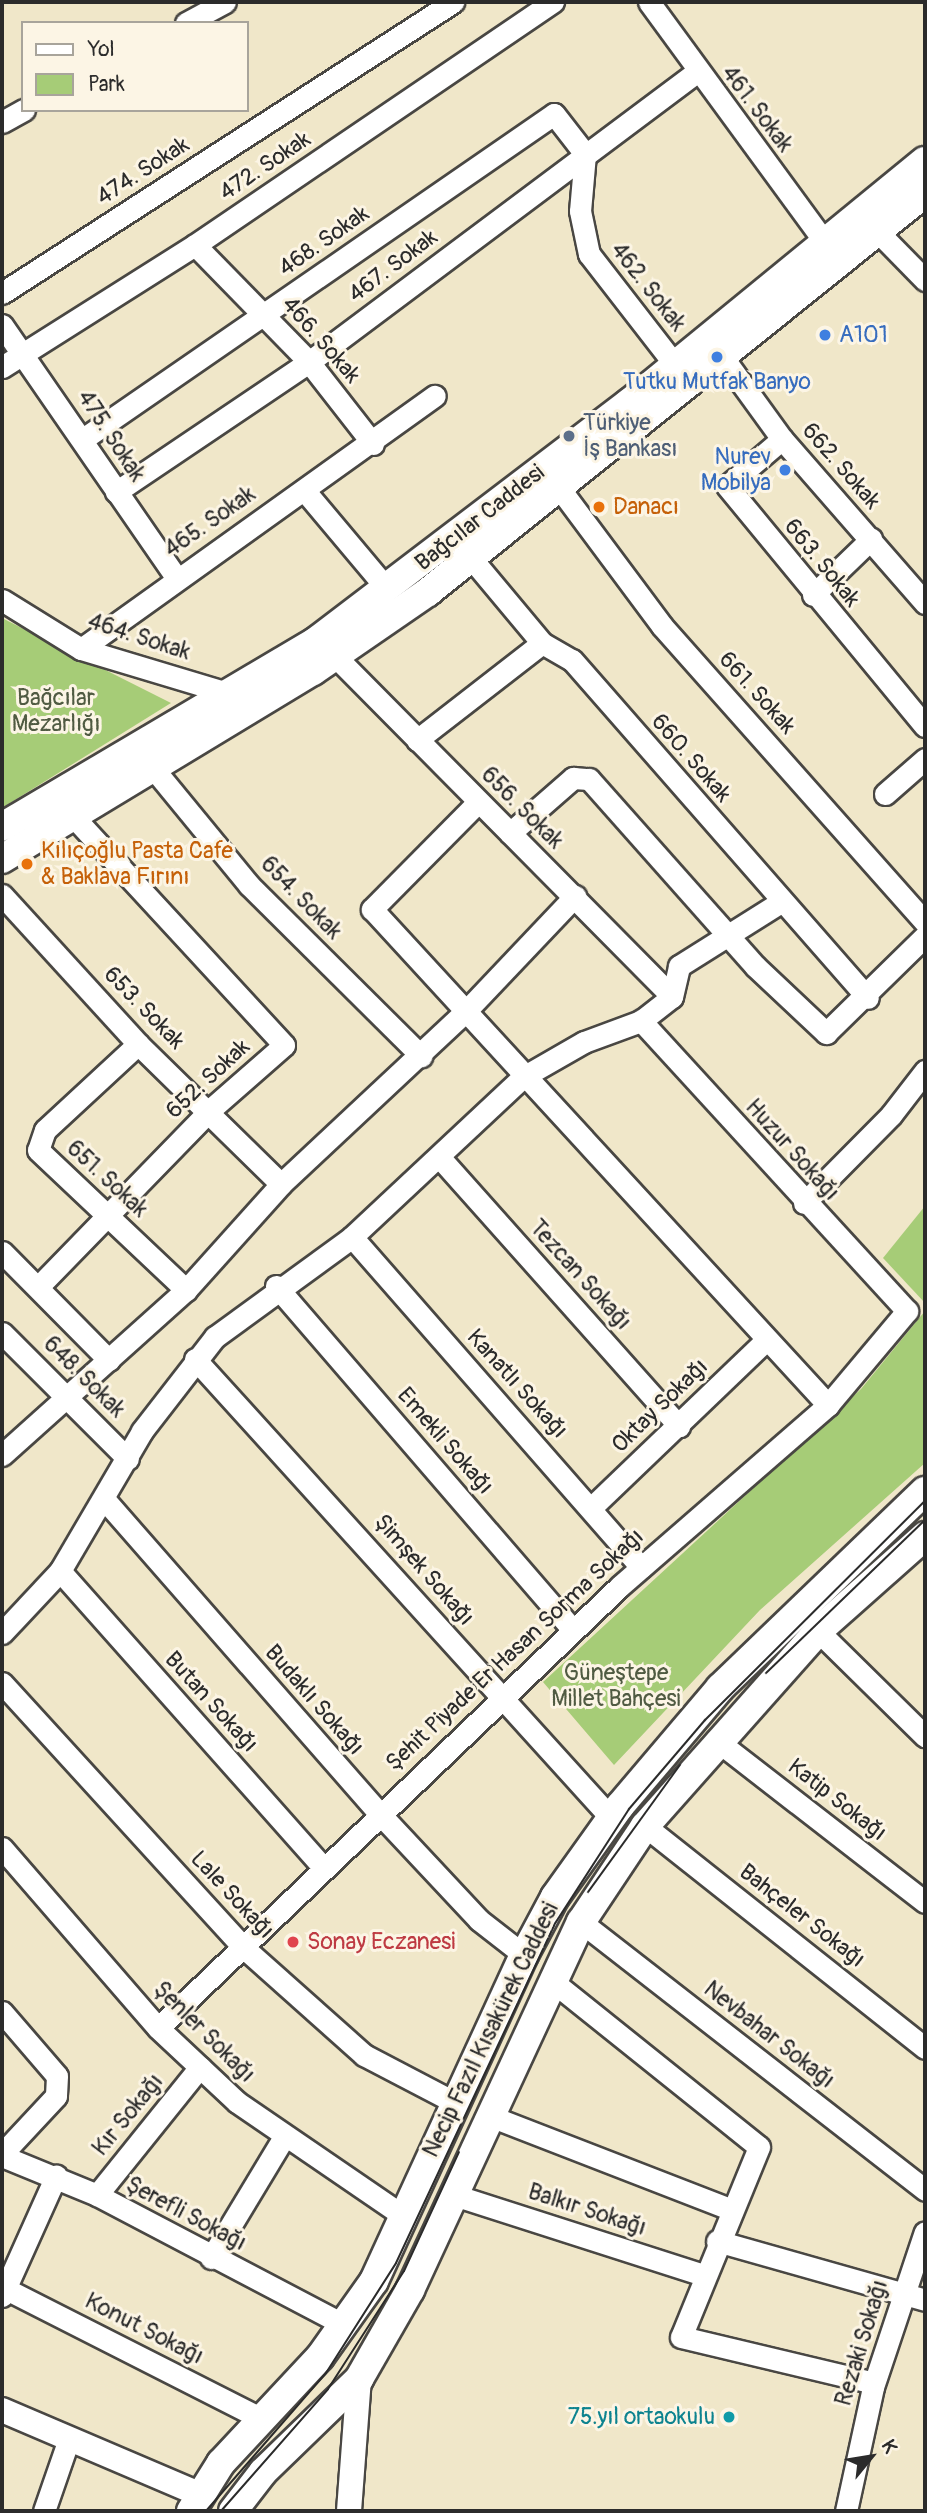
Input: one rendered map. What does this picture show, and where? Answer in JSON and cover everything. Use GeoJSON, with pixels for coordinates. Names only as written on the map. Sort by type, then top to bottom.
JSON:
{"type":"FeatureCollection","features":[{"type":"Feature","properties":{"kind":"main road","name":"Bağcılar Caddesi"},"geometry":{"type":"LineString","coordinates":[[2,828],[228,693],[387,589],[676,366],[827,245],[925,161]]}},
{"type":"Feature","properties":{"kind":"main road","name":"Bağcılar Caddesi"},"geometry":{"type":"LineString","coordinates":[[2,859],[335,656],[471,558],[724,359],[925,193]]}},
{"type":"Feature","properties":{"kind":"main road","name":"Necip Fazıl Kısakürek Caddesi"},"geometry":{"type":"LineString","coordinates":[[194,2507],[262,2419],[343,2324],[374,2281],[402,2215],[524,1955],[555,1897],[611,1818],[720,1688],[925,1491]]}},
{"type":"Feature","properties":{"kind":"main road","name":"Necip Fazıl Kısakürek Caddesi"},"geometry":{"type":"LineString","coordinates":[[233,2511],[263,2472],[359,2379],[454,2195],[581,1922],[645,1826],[716,1740],[818,1631],[925,1536]]}},
{"type":"Feature","properties":{"kind":"street"},"geometry":{"type":"LineString","coordinates":[[192,14],[225,2]]}},
{"type":"Feature","properties":{"kind":"street","name":"474. Sokak"},"geometry":{"type":"LineString","coordinates":[[2,293],[453,2]]}},
{"type":"Feature","properties":{"kind":"street","name":"472. Sokak"},"geometry":{"type":"LineString","coordinates":[[2,367],[22,351],[195,245],[553,2]]}},
{"type":"Feature","properties":{"kind":"street","name":"461. Sokak"},"geometry":{"type":"LineString","coordinates":[[649,2],[696,73],[827,245]]}},
{"type":"Feature","properties":{"kind":"street","name":"467. Sokak"},"geometry":{"type":"LineString","coordinates":[[116,492],[309,362],[696,73]]}},
{"type":"Feature","properties":{"kind":"street"},"geometry":{"type":"LineString","coordinates":[[2,122],[21,112]]}},
{"type":"Feature","properties":{"kind":"street","name":"468. Sokak"},"geometry":{"type":"LineString","coordinates":[[83,439],[554,114],[585,154]]}},
{"type":"Feature","properties":{"kind":"street","name":"462. Sokak"},"geometry":{"type":"LineString","coordinates":[[585,154],[580,211],[589,254],[676,366]]}},
{"type":"Feature","properties":{"kind":"street"},"geometry":{"type":"LineString","coordinates":[[879,233],[925,280]]}},
{"type":"Feature","properties":{"kind":"street","name":"466. Sokak"},"geometry":{"type":"LineString","coordinates":[[195,245],[309,362],[373,444]]}},
{"type":"Feature","properties":{"kind":"street","name":"475. Sokak"},"geometry":{"type":"LineString","coordinates":[[2,325],[83,439],[176,578]]}},
{"type":"Feature","properties":{"kind":"street","name":"662. Sokak"},"geometry":{"type":"LineString","coordinates":[[724,359],[782,439],[925,603]]}},
{"type":"Feature","properties":{"kind":"street","name":"465. Sokak"},"geometry":{"type":"LineString","coordinates":[[81,649],[176,578],[373,444],[435,396]]}},
{"type":"Feature","properties":{"kind":"street","name":"663. Sokak"},"geometry":{"type":"LineString","coordinates":[[782,439],[727,486],[813,594],[925,726]]}},
{"type":"Feature","properties":{"kind":"street","name":"661. Sokak"},"geometry":{"type":"LineString","coordinates":[[560,489],[662,626],[925,922]]}},
{"type":"Feature","properties":{"kind":"street"},"geometry":{"type":"LineString","coordinates":[[304,490],[387,589]]}},
{"type":"Feature","properties":{"kind":"street"},"geometry":{"type":"LineString","coordinates":[[813,594],[871,539]]}},
{"type":"Feature","properties":{"kind":"street","name":"660. Sokak"},"geometry":{"type":"LineString","coordinates":[[471,558],[542,643],[572,660],[779,903],[868,998]]}},
{"type":"Feature","properties":{"kind":"street","name":"464. Sokak"},"geometry":{"type":"LineString","coordinates":[[2,600],[81,649],[228,693]]}},
{"type":"Feature","properties":{"kind":"street"},"geometry":{"type":"LineString","coordinates":[[417,740],[542,643]]}},
{"type":"Feature","properties":{"kind":"street","name":"656. Sokak"},"geometry":{"type":"LineString","coordinates":[[335,656],[672,997]]}},
{"type":"Feature","properties":{"kind":"street"},"geometry":{"type":"LineString","coordinates":[[885,794],[925,759]]}},
{"type":"Feature","properties":{"kind":"street","name":"654. Sokak"},"geometry":{"type":"LineString","coordinates":[[153,768],[249,885],[421,1056]]}},
{"type":"Feature","properties":{"kind":"street"},"geometry":{"type":"LineString","coordinates":[[510,833],[573,778],[589,779],[727,932],[826,1033],[918,959],[925,936]]}},
{"type":"Feature","properties":{"kind":"street"},"geometry":{"type":"LineString","coordinates":[[478,802],[372,909],[764,1342],[828,1405]]}},
{"type":"Feature","properties":{"kind":"street","name":"652. Sokak"},"geometry":{"type":"LineString","coordinates":[[39,1286],[211,1108],[284,1045],[73,816]]}},
{"type":"Feature","properties":{"kind":"street","name":"653. Sokak"},"geometry":{"type":"LineString","coordinates":[[2,895],[138,1044],[211,1108],[281,1184]]}},
{"type":"Feature","properties":{"kind":"street"},"geometry":{"type":"LineString","coordinates":[[2,1455],[186,1290],[281,1184],[465,1013],[575,896]]}},
{"type":"Feature","properties":{"kind":"street"},"geometry":{"type":"LineString","coordinates":[[2,1633],[60,1571],[128,1459],[195,1360],[276,1286],[352,1237],[441,1159],[523,1077],[584,1042],[641,1021],[672,997],[679,966],[727,932],[779,903]]}},
{"type":"Feature","properties":{"kind":"street","name":"Huzur Sokağı"},"geometry":{"type":"LineString","coordinates":[[641,1021],[804,1203],[906,1311]]}},
{"type":"Feature","properties":{"kind":"street","name":"651. Sokak"},"geometry":{"type":"LineString","coordinates":[[138,1044],[46,1130],[38,1150],[186,1290]]}},
{"type":"Feature","properties":{"kind":"street"},"geometry":{"type":"LineString","coordinates":[[804,1203],[891,1115],[925,1071]]}},
{"type":"Feature","properties":{"kind":"street","name":"Tezcan Sokağı"},"geometry":{"type":"LineString","coordinates":[[441,1159],[679,1426]]}},
{"type":"Feature","properties":{"kind":"street","name":"Kanatlı Sokağı"},"geometry":{"type":"LineString","coordinates":[[352,1237],[592,1507],[641,1567]]}},
{"type":"Feature","properties":{"kind":"street"},"geometry":{"type":"LineString","coordinates":[[2,1252],[39,1286],[109,1360]]}},
{"type":"Feature","properties":{"kind":"street","name":"Emekli Sokağı"},"geometry":{"type":"LineString","coordinates":[[276,1286],[573,1630]]}},
{"type":"Feature","properties":{"kind":"street","name":"Şehit Piyade Er Hasan Sorma Sokağı"},"geometry":{"type":"LineString","coordinates":[[158,2028],[244,1948],[379,1813],[573,1630],[641,1567],[828,1405],[906,1311]]}},
{"type":"Feature","properties":{"kind":"street","name":"648. Sokak"},"geometry":{"type":"LineString","coordinates":[[2,1333],[128,1459]]}},
{"type":"Feature","properties":{"kind":"street","name":"Oktay Sokağı"},"geometry":{"type":"LineString","coordinates":[[592,1507],[764,1342]]}},
{"type":"Feature","properties":{"kind":"street","name":"Şimşek Sokağı"},"geometry":{"type":"LineString","coordinates":[[195,1360],[611,1818]]}},
{"type":"Feature","properties":{"kind":"street","name":"Budaklı Sokağı"},"geometry":{"type":"LineString","coordinates":[[104,1499],[379,1813],[479,1920],[524,1955]]}},
{"type":"Feature","properties":{"kind":"street","name":"Butan Sokağı"},"geometry":{"type":"LineString","coordinates":[[60,1571],[324,1868]]}},
{"type":"Feature","properties":{"kind":"street"},"geometry":{"type":"LineString","coordinates":[[818,1631],[925,1736]]}},
{"type":"Feature","properties":{"kind":"street","name":"Lale Sokağı"},"geometry":{"type":"LineString","coordinates":[[2,1684],[244,1948],[364,2054],[456,2103]]}},
{"type":"Feature","properties":{"kind":"street","name":"Katip Sokağı"},"geometry":{"type":"LineString","coordinates":[[716,1740],[925,1902]]}},
{"type":"Feature","properties":{"kind":"street","name":"Bahçeler Sokağı"},"geometry":{"type":"LineString","coordinates":[[645,1826],[925,2048]]}},
{"type":"Feature","properties":{"kind":"street","name":"Şenler Sokağı"},"geometry":{"type":"LineString","coordinates":[[2,1848],[158,2028],[200,2067],[284,2137],[402,2215]]}},
{"type":"Feature","properties":{"kind":"street","name":"Nevbahar Sokağı"},"geometry":{"type":"LineString","coordinates":[[581,1922],[925,2190]]}},
{"type":"Feature","properties":{"kind":"street"},"geometry":{"type":"LineString","coordinates":[[552,1981],[759,2147],[717,2241],[681,2337],[874,2383]]}},
{"type":"Feature","properties":{"kind":"street"},"geometry":{"type":"LineString","coordinates":[[2,2012],[57,2076],[56,2096],[2,2155]]}},
{"type":"Feature","properties":{"kind":"street","name":"Kır Sokağı"},"geometry":{"type":"LineString","coordinates":[[97,2195],[200,2067]]}},
{"type":"Feature","properties":{"kind":"street"},"geometry":{"type":"LineString","coordinates":[[490,2116],[732,2210]]}},
{"type":"Feature","properties":{"kind":"street"},"geometry":{"type":"LineString","coordinates":[[211,2258],[284,2137]]}},
{"type":"Feature","properties":{"kind":"street","name":"Şerefli Sokağı"},"geometry":{"type":"LineString","coordinates":[[2,2155],[97,2195],[211,2258],[343,2324]]}},
{"type":"Feature","properties":{"kind":"street"},"geometry":{"type":"LineString","coordinates":[[3,2290],[56,2176]]}},
{"type":"Feature","properties":{"kind":"street","name":"Balkır Sokağı"},"geometry":{"type":"LineString","coordinates":[[454,2195],[704,2275]]}},
{"type":"Feature","properties":{"kind":"street","name":"Rezaki Sokağı"},"geometry":{"type":"LineString","coordinates":[[846,2511],[874,2383],[925,2232]]}},
{"type":"Feature","properties":{"kind":"street"},"geometry":{"type":"LineString","coordinates":[[717,2241],[925,2300]]}},
{"type":"Feature","properties":{"kind":"street","name":"Konut Sokağı"},"geometry":{"type":"LineString","coordinates":[[3,2290],[262,2419]]}},
{"type":"Feature","properties":{"kind":"street"},"geometry":{"type":"LineString","coordinates":[[349,2511],[359,2379]]}},
{"type":"Feature","properties":{"kind":"street"},"geometry":{"type":"LineString","coordinates":[[2,2410],[69,2439],[194,2507]]}},
{"type":"Feature","properties":{"kind":"street"},"geometry":{"type":"LineString","coordinates":[[44,2511],[69,2439]]}},
{"type":"Feature","properties":{"kind":"green space","name":"Bağcılar Mezarlığı"},"geometry":{"type":"Polygon","coordinates":[[[2,618],[171,703],[2,808],[2,618]]]}},
{"type":"Feature","properties":{"kind":"green space"},"geometry":{"type":"Polygon","coordinates":[[[925,1206],[925,1303],[883,1258],[925,1206]]]}},
{"type":"Feature","properties":{"kind":"green space","name":"Güneştepe Millet Bahçesi"},"geometry":{"type":"Polygon","coordinates":[[[925,1311],[925,1463],[760,1610],[614,1765],[543,1682],[861,1389],[925,1311]]]}},
{"type":"Feature","properties":{"kind":"tram line"},"geometry":{"type":"LineString","coordinates":[[206,2511],[326,2373],[396,2263],[554,1925],[629,1809],[705,1720],[925,1501]]}},
{"type":"Feature","properties":{"kind":"tram line"},"geometry":{"type":"LineString","coordinates":[[766,1673],[925,1520]]}},
{"type":"Feature","properties":{"kind":"tram line"},"geometry":{"type":"LineString","coordinates":[[588,1892],[680,1765]]}},
{"type":"Feature","properties":{"kind":"tram line"},"geometry":{"type":"LineString","coordinates":[[221,2511],[328,2389],[404,2271],[459,2152]]}},
{"type":"Feature","properties":{"kind":"place","name":"A101"},"geometry":{"type":"Point","coordinates":[825,335]}},
{"type":"Feature","properties":{"kind":"place","name":"Tutku Mutfak Banyo"},"geometry":{"type":"Point","coordinates":[717,357]}},
{"type":"Feature","properties":{"kind":"place","name":"Türkiye İş Bankası"},"geometry":{"type":"Point","coordinates":[569,436]}},
{"type":"Feature","properties":{"kind":"place","name":"Nurev Mobilya"},"geometry":{"type":"Point","coordinates":[785,470]}},
{"type":"Feature","properties":{"kind":"place","name":"Danacı"},"geometry":{"type":"Point","coordinates":[599,507]}},
{"type":"Feature","properties":{"kind":"place","name":"Kılıçoğlu Pasta Cafe & Baklava Fırını"},"geometry":{"type":"Point","coordinates":[27,864]}},
{"type":"Feature","properties":{"kind":"place","name":"Sonay Eczanesi"},"geometry":{"type":"Point","coordinates":[293,1942]}},
{"type":"Feature","properties":{"kind":"place","name":"75.yıl ortaokulu"},"geometry":{"type":"Point","coordinates":[729,2417]}}]}
